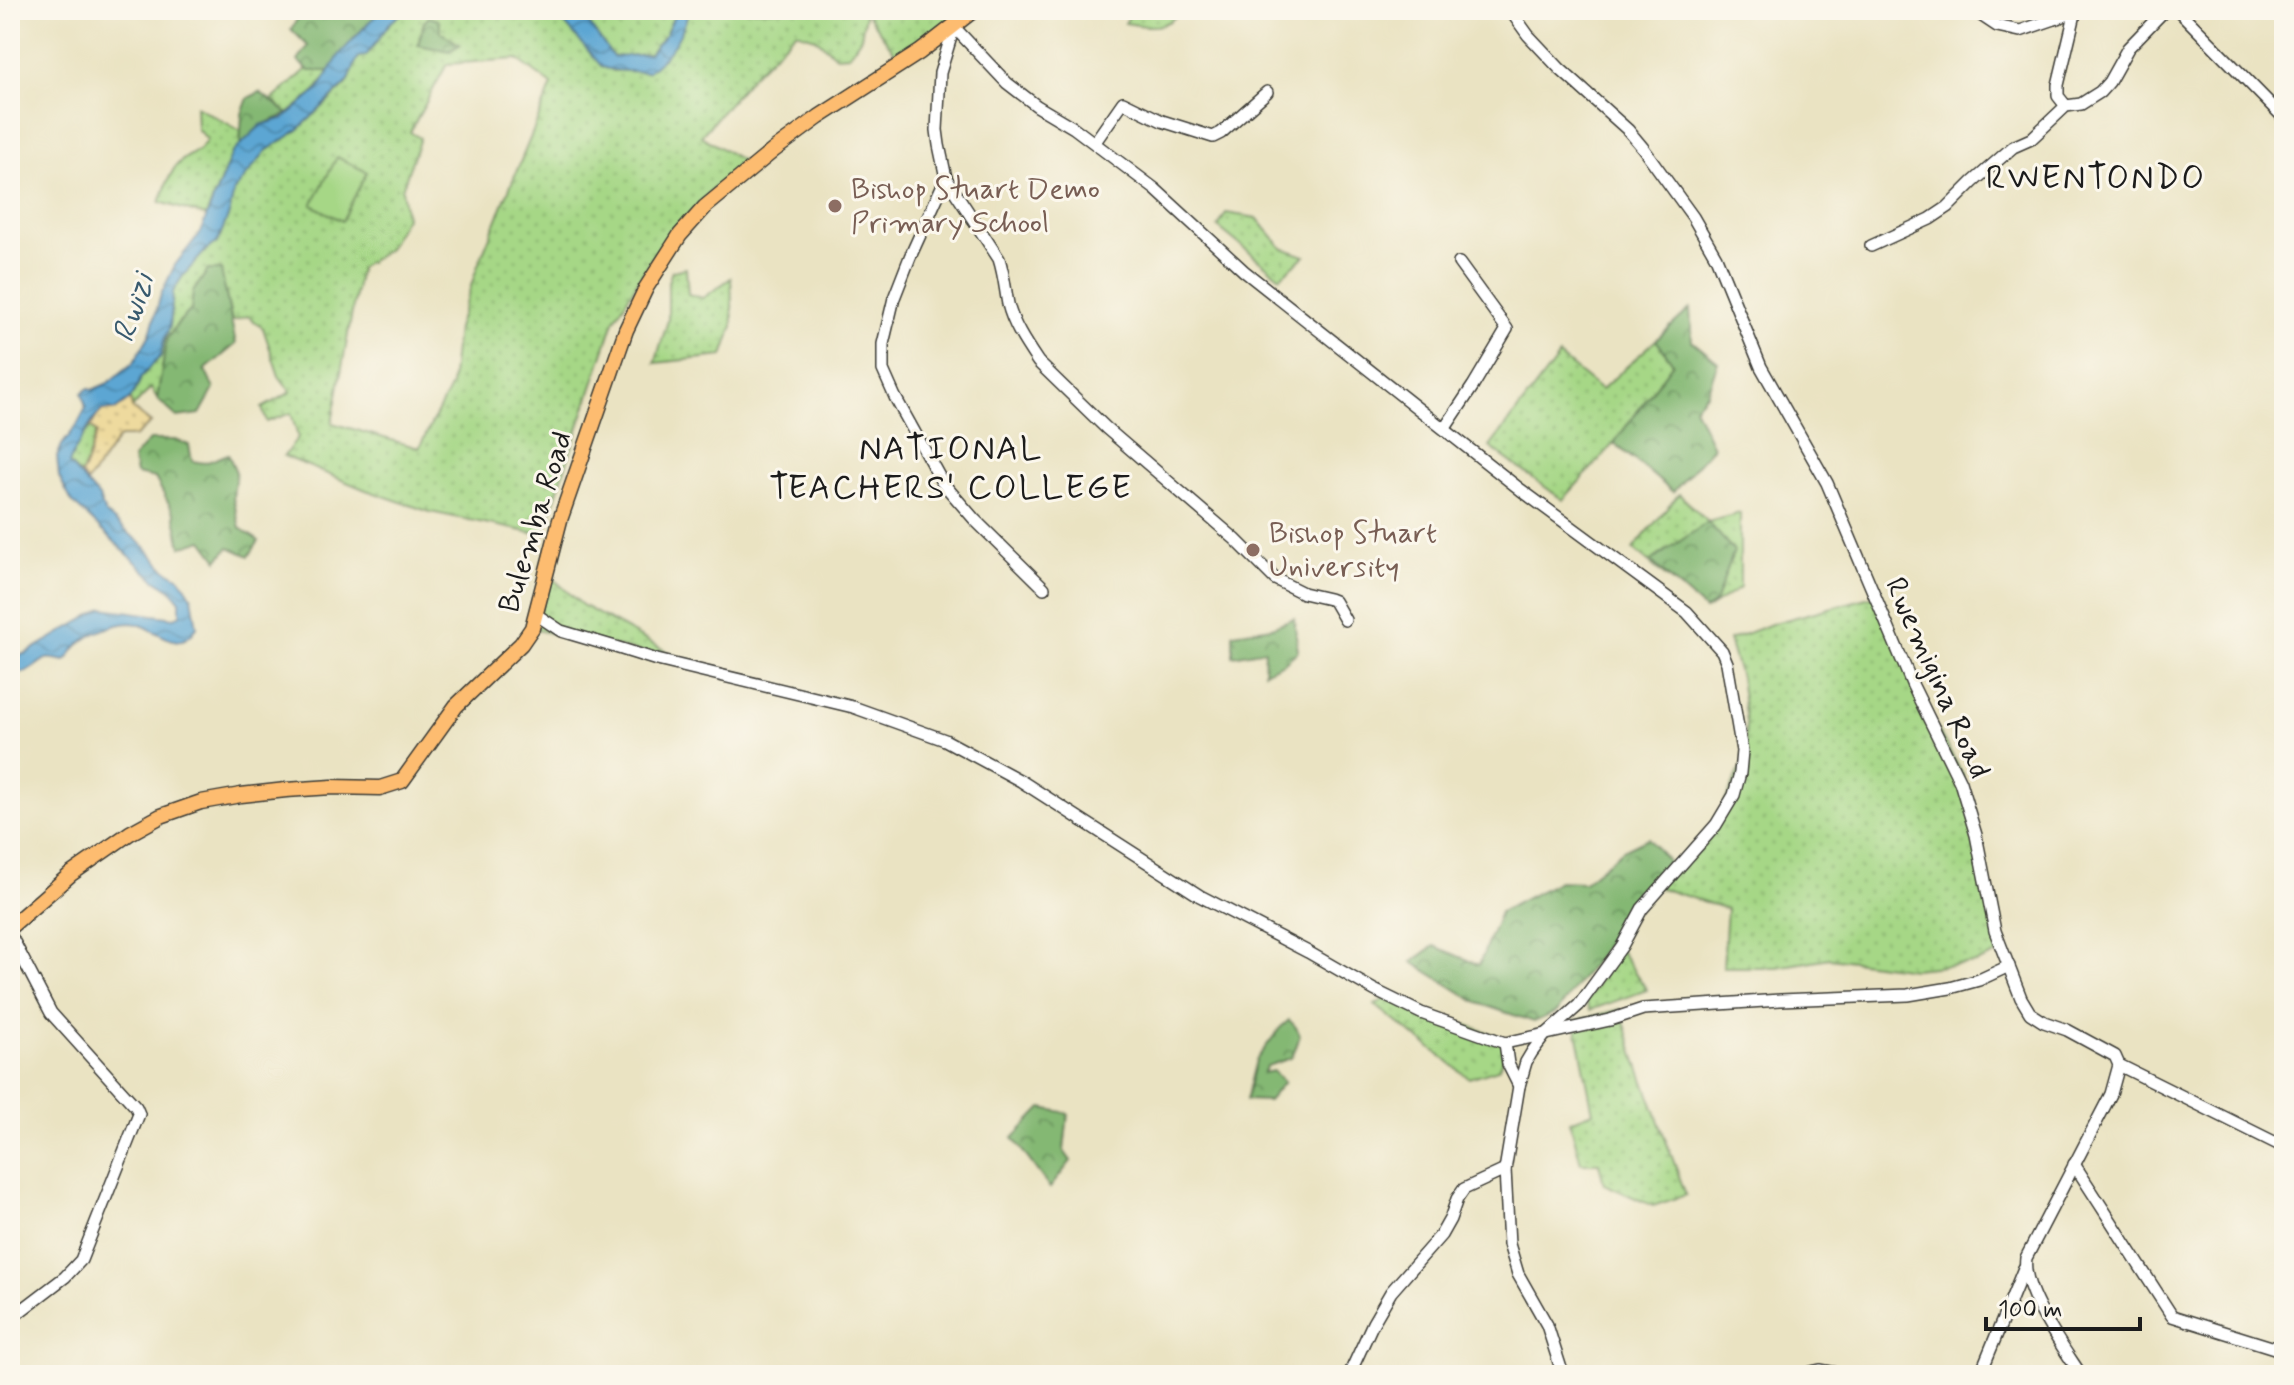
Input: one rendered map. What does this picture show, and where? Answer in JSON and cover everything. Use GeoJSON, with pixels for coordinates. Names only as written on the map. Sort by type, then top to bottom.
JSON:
{"type":"FeatureCollection","features":[{"type":"Feature","properties":{"kind":"main road","name":"Bulemba Road"},"geometry":{"type":"LineString","coordinates":[[10,927],[71,874],[130,833],[161,816],[201,802],[241,795],[316,788],[380,788],[402,781],[446,717],[521,644],[532,628],[560,520],[626,330],[646,288],[680,235],[705,207],[774,150],[920,52],[974,10]]}},
{"type":"Feature","properties":{"kind":"street","name":"Rwemigina Road"},"geometry":{"type":"LineString","coordinates":[[1510,10],[1528,35],[1560,69],[1628,130],[1682,200],[1716,257],[1761,367],[1827,483],[1913,686],[1960,782],[1976,835],[1995,931],[2030,1013],[2107,1051],[2115,1056],[2119,1065],[2284,1147]]}},
{"type":"Feature","properties":{"kind":"street"},"geometry":{"type":"LineString","coordinates":[[1973,10],[1997,26],[2020,31],[2076,11]]}},
{"type":"Feature","properties":{"kind":"street"},"geometry":{"type":"LineString","coordinates":[[1871,246],[1930,219],[1948,207],[2013,147],[2031,139],[2066,106],[2081,104],[2100,92],[2128,48],[2165,10]]}},
{"type":"Feature","properties":{"kind":"street"},"geometry":{"type":"LineString","coordinates":[[2178,10],[2284,118]]}},
{"type":"Feature","properties":{"kind":"street"},"geometry":{"type":"LineString","coordinates":[[2066,106],[2058,96],[2058,85],[2076,11]]}},
{"type":"Feature","properties":{"kind":"street"},"geometry":{"type":"LineString","coordinates":[[1345,620],[1334,601],[1303,593],[1275,579],[1235,539],[1106,428],[1038,362],[1022,338],[1011,314],[999,259],[946,178],[937,116],[942,65],[954,27],[1007,83],[1095,142],[1155,189],[1244,271],[1521,490],[1701,626],[1722,651],[1727,663],[1742,751],[1734,795],[1724,813],[1642,909],[1622,946],[1579,1005],[1544,1036],[1526,1062],[1519,1086],[1505,1170],[1506,1216],[1513,1261],[1547,1325],[1563,1375]]}},
{"type":"Feature","properties":{"kind":"street"},"geometry":{"type":"LineString","coordinates":[[1095,142],[1123,102],[1162,121],[1213,137],[1267,92]]}},
{"type":"Feature","properties":{"kind":"street"},"geometry":{"type":"LineString","coordinates":[[946,178],[894,298],[883,344],[883,370],[942,482],[975,520],[1044,588]]}},
{"type":"Feature","properties":{"kind":"street"},"geometry":{"type":"LineString","coordinates":[[1445,428],[1507,329],[1459,263]]}},
{"type":"Feature","properties":{"kind":"street"},"geometry":{"type":"LineString","coordinates":[[537,615],[561,631],[657,660],[853,707],[945,740],[1021,781],[1200,896],[1410,1008],[1505,1043],[1610,1020],[1643,1009],[1908,995],[1979,980],[2009,966]]}},
{"type":"Feature","properties":{"kind":"street"},"geometry":{"type":"LineString","coordinates":[[10,934],[51,1013],[139,1114],[81,1260],[65,1277],[10,1319]]}},
{"type":"Feature","properties":{"kind":"street"},"geometry":{"type":"LineString","coordinates":[[1505,1043],[1508,1064],[1519,1086]]}},
{"type":"Feature","properties":{"kind":"street"},"geometry":{"type":"LineString","coordinates":[[1980,1375],[2026,1258],[2111,1094],[2119,1065]]}},
{"type":"Feature","properties":{"kind":"street"},"geometry":{"type":"LineString","coordinates":[[2074,1164],[2172,1316],[2284,1351]]}},
{"type":"Feature","properties":{"kind":"street"},"geometry":{"type":"LineString","coordinates":[[1349,1375],[1391,1292],[1441,1235],[1464,1189],[1505,1170]]}},
{"type":"Feature","properties":{"kind":"street"},"geometry":{"type":"LineString","coordinates":[[2024,1268],[2026,1279],[2047,1321],[2081,1375]]}},
{"type":"Feature","properties":{"kind":"street"},"geometry":{"type":"LineString","coordinates":[[1809,1375],[1820,1370],[1847,1375]]}},
{"type":"Feature","properties":{"kind":"green space"},"geometry":{"type":"Polygon","coordinates":[[[303,10],[318,10],[323,19],[335,10],[383,10],[354,38],[330,71],[309,71],[298,61],[308,46],[291,29],[303,10]]]}},
{"type":"Feature","properties":{"kind":"green space"},"geometry":{"type":"Polygon","coordinates":[[[406,10],[553,10],[613,71],[630,69],[647,72],[685,23],[689,10],[862,10],[865,15],[861,37],[849,55],[836,56],[815,38],[796,32],[752,76],[701,136],[746,163],[715,187],[673,230],[653,256],[614,321],[543,535],[430,512],[284,456],[298,437],[291,413],[267,422],[262,408],[291,392],[279,376],[263,328],[248,316],[232,321],[220,270],[208,270],[193,292],[192,310],[167,339],[157,399],[151,388],[132,408],[130,399],[141,377],[161,356],[170,326],[173,292],[207,249],[217,243],[234,191],[266,151],[298,130],[347,84],[359,56],[366,56],[390,23],[406,10]],[[424,22],[418,44],[460,45],[459,44],[424,22]],[[517,59],[447,64],[410,132],[420,138],[402,189],[406,217],[387,250],[360,268],[332,423],[419,448],[451,386],[457,328],[478,265],[552,85],[517,59]]]}},
{"type":"Feature","properties":{"kind":"green space"},"geometry":{"type":"Polygon","coordinates":[[[579,10],[677,10],[665,35],[649,54],[613,57],[579,10]]]}},
{"type":"Feature","properties":{"kind":"green space"},"geometry":{"type":"Polygon","coordinates":[[[864,10],[949,10],[954,19],[900,59],[864,10]]]}},
{"type":"Feature","properties":{"kind":"green space"},"geometry":{"type":"Polygon","coordinates":[[[1133,10],[1182,10],[1163,24],[1149,26],[1125,23],[1133,10]]]}},
{"type":"Feature","properties":{"kind":"green space"},"geometry":{"type":"Polygon","coordinates":[[[429,17],[439,20],[441,32],[460,45],[449,51],[418,45],[424,22],[429,17]]]}},
{"type":"Feature","properties":{"kind":"green space"},"geometry":{"type":"Polygon","coordinates":[[[307,69],[330,71],[315,92],[288,114],[272,100],[307,69]]]}},
{"type":"Feature","properties":{"kind":"green space"},"geometry":{"type":"Polygon","coordinates":[[[260,92],[288,114],[261,125],[240,146],[242,114],[248,98],[260,92]]]}},
{"type":"Feature","properties":{"kind":"green space"},"geometry":{"type":"Polygon","coordinates":[[[196,106],[241,131],[240,146],[232,153],[206,216],[160,202],[174,169],[207,139],[197,129],[196,106]]]}},
{"type":"Feature","properties":{"kind":"green space"},"geometry":{"type":"Polygon","coordinates":[[[337,157],[367,172],[342,221],[312,205],[337,157]]]}},
{"type":"Feature","properties":{"kind":"green space"},"geometry":{"type":"Polygon","coordinates":[[[1226,213],[1257,218],[1282,248],[1305,256],[1280,277],[1218,227],[1226,213]]]}},
{"type":"Feature","properties":{"kind":"green space"},"geometry":{"type":"Polygon","coordinates":[[[686,268],[688,294],[703,298],[731,278],[733,326],[723,356],[655,363],[668,320],[668,282],[672,271],[686,268]]]}},
{"type":"Feature","properties":{"kind":"green space"},"geometry":{"type":"Polygon","coordinates":[[[208,270],[221,270],[236,344],[205,370],[214,389],[200,414],[177,417],[157,399],[167,339],[191,310],[193,292],[208,270]]]}},
{"type":"Feature","properties":{"kind":"green space"},"geometry":{"type":"Polygon","coordinates":[[[1690,309],[1692,341],[1718,362],[1707,393],[1694,407],[1713,447],[1673,492],[1614,443],[1673,363],[1656,340],[1690,309]]]}},
{"type":"Feature","properties":{"kind":"green space"},"geometry":{"type":"Polygon","coordinates":[[[1656,340],[1673,363],[1614,443],[1563,500],[1490,447],[1559,356],[1601,390],[1656,340]]]}},
{"type":"Feature","properties":{"kind":"green space"},"geometry":{"type":"Polygon","coordinates":[[[91,427],[97,433],[81,475],[69,464],[76,446],[91,427]]]}},
{"type":"Feature","properties":{"kind":"green space"},"geometry":{"type":"Polygon","coordinates":[[[149,440],[175,440],[189,445],[192,461],[205,463],[228,454],[236,472],[233,498],[240,528],[259,541],[249,556],[229,547],[218,560],[203,540],[181,547],[174,513],[155,478],[136,474],[133,458],[149,440]]]}},
{"type":"Feature","properties":{"kind":"green space"},"geometry":{"type":"Polygon","coordinates":[[[1679,494],[1708,522],[1740,513],[1740,588],[1706,610],[1633,549],[1679,494]]]}},
{"type":"Feature","properties":{"kind":"green space"},"geometry":{"type":"Polygon","coordinates":[[[1708,522],[1734,551],[1715,603],[1704,610],[1651,561],[1708,522]]]}},
{"type":"Feature","properties":{"kind":"green space"},"geometry":{"type":"Polygon","coordinates":[[[547,573],[582,605],[682,660],[536,630],[547,573]]]}},
{"type":"Feature","properties":{"kind":"green space"},"geometry":{"type":"Polygon","coordinates":[[[1878,595],[1932,720],[1963,774],[2003,952],[1976,963],[1913,969],[1830,958],[1777,967],[1723,967],[1727,909],[1657,887],[1716,822],[1744,761],[1746,722],[1740,677],[1729,640],[1774,623],[1878,595]]]}},
{"type":"Feature","properties":{"kind":"green space"},"geometry":{"type":"Polygon","coordinates":[[[1294,618],[1298,651],[1284,663],[1264,672],[1265,650],[1233,656],[1233,633],[1272,627],[1294,618]]]}},
{"type":"Feature","properties":{"kind":"green space"},"geometry":{"type":"Polygon","coordinates":[[[1648,838],[1668,861],[1557,1012],[1534,1022],[1478,1003],[1412,962],[1434,946],[1479,965],[1500,912],[1559,881],[1584,882],[1623,850],[1648,838]]]}},
{"type":"Feature","properties":{"kind":"green space"},"geometry":{"type":"Polygon","coordinates":[[[1619,949],[1647,990],[1590,1010],[1586,1002],[1619,949]]]}},
{"type":"Feature","properties":{"kind":"green space"},"geometry":{"type":"Polygon","coordinates":[[[1388,997],[1501,1037],[1506,1052],[1498,1069],[1469,1078],[1375,1005],[1388,997]]]}},
{"type":"Feature","properties":{"kind":"green space"},"geometry":{"type":"Polygon","coordinates":[[[1620,1009],[1686,1195],[1653,1206],[1604,1184],[1599,1163],[1581,1163],[1570,1121],[1593,1112],[1575,1021],[1620,1009]]]}},
{"type":"Feature","properties":{"kind":"green space"},"geometry":{"type":"Polygon","coordinates":[[[1289,1020],[1299,1033],[1291,1058],[1267,1066],[1263,1073],[1273,1071],[1284,1082],[1268,1101],[1246,1100],[1256,1060],[1289,1020]]]}},
{"type":"Feature","properties":{"kind":"green space"},"geometry":{"type":"Polygon","coordinates":[[[1042,1108],[1068,1113],[1064,1151],[1071,1161],[1050,1188],[1013,1138],[1042,1108]]]}},
{"type":"Feature","properties":{"kind":"sand"},"geometry":{"type":"Polygon","coordinates":[[[130,399],[132,408],[151,423],[134,437],[120,437],[87,482],[81,475],[97,433],[91,427],[95,419],[103,410],[130,399]]]}},
{"type":"Feature","properties":{"kind":"water"},"geometry":{"type":"Polygon","coordinates":[[[383,10],[406,10],[390,23],[366,56],[359,57],[347,83],[298,130],[266,151],[234,191],[217,243],[207,249],[173,292],[170,326],[161,356],[141,377],[130,399],[115,410],[102,410],[98,414],[69,464],[99,497],[105,513],[144,546],[166,570],[180,578],[192,597],[197,627],[182,640],[174,640],[139,625],[116,625],[82,642],[65,661],[48,659],[27,671],[10,675],[10,659],[26,653],[103,608],[175,618],[180,614],[180,601],[171,590],[154,579],[72,502],[59,477],[57,457],[86,408],[82,393],[108,383],[134,362],[150,334],[161,294],[175,265],[200,233],[232,153],[261,125],[284,118],[318,90],[340,54],[383,10]]]}},
{"type":"Feature","properties":{"kind":"water"},"geometry":{"type":"Polygon","coordinates":[[[553,10],[579,10],[613,57],[649,54],[665,35],[677,10],[689,10],[674,45],[647,72],[602,67],[553,10]]]}},
{"type":"Feature","properties":{"kind":"place","name":"Bishop Stuart Demo Primary School"},"geometry":{"type":"Point","coordinates":[835,206]}},
{"type":"Feature","properties":{"kind":"place","name":"Bishop Stuart University"},"geometry":{"type":"Point","coordinates":[1253,550]}},
{"type":"Feature","properties":{"kind":"district","name":"RWENTONDO"},"geometry":{"type":"Point","coordinates":[2096,178]}},
{"type":"Feature","properties":{"kind":"district","name":"NATIONAL TEACHERS' COLLEGE"},"geometry":{"type":"Point","coordinates":[951,468]}},
{"type":"Feature","properties":{"kind":"water label","name":"Rwizi"},"geometry":{"type":"Point","coordinates":[134,308]}}]}
